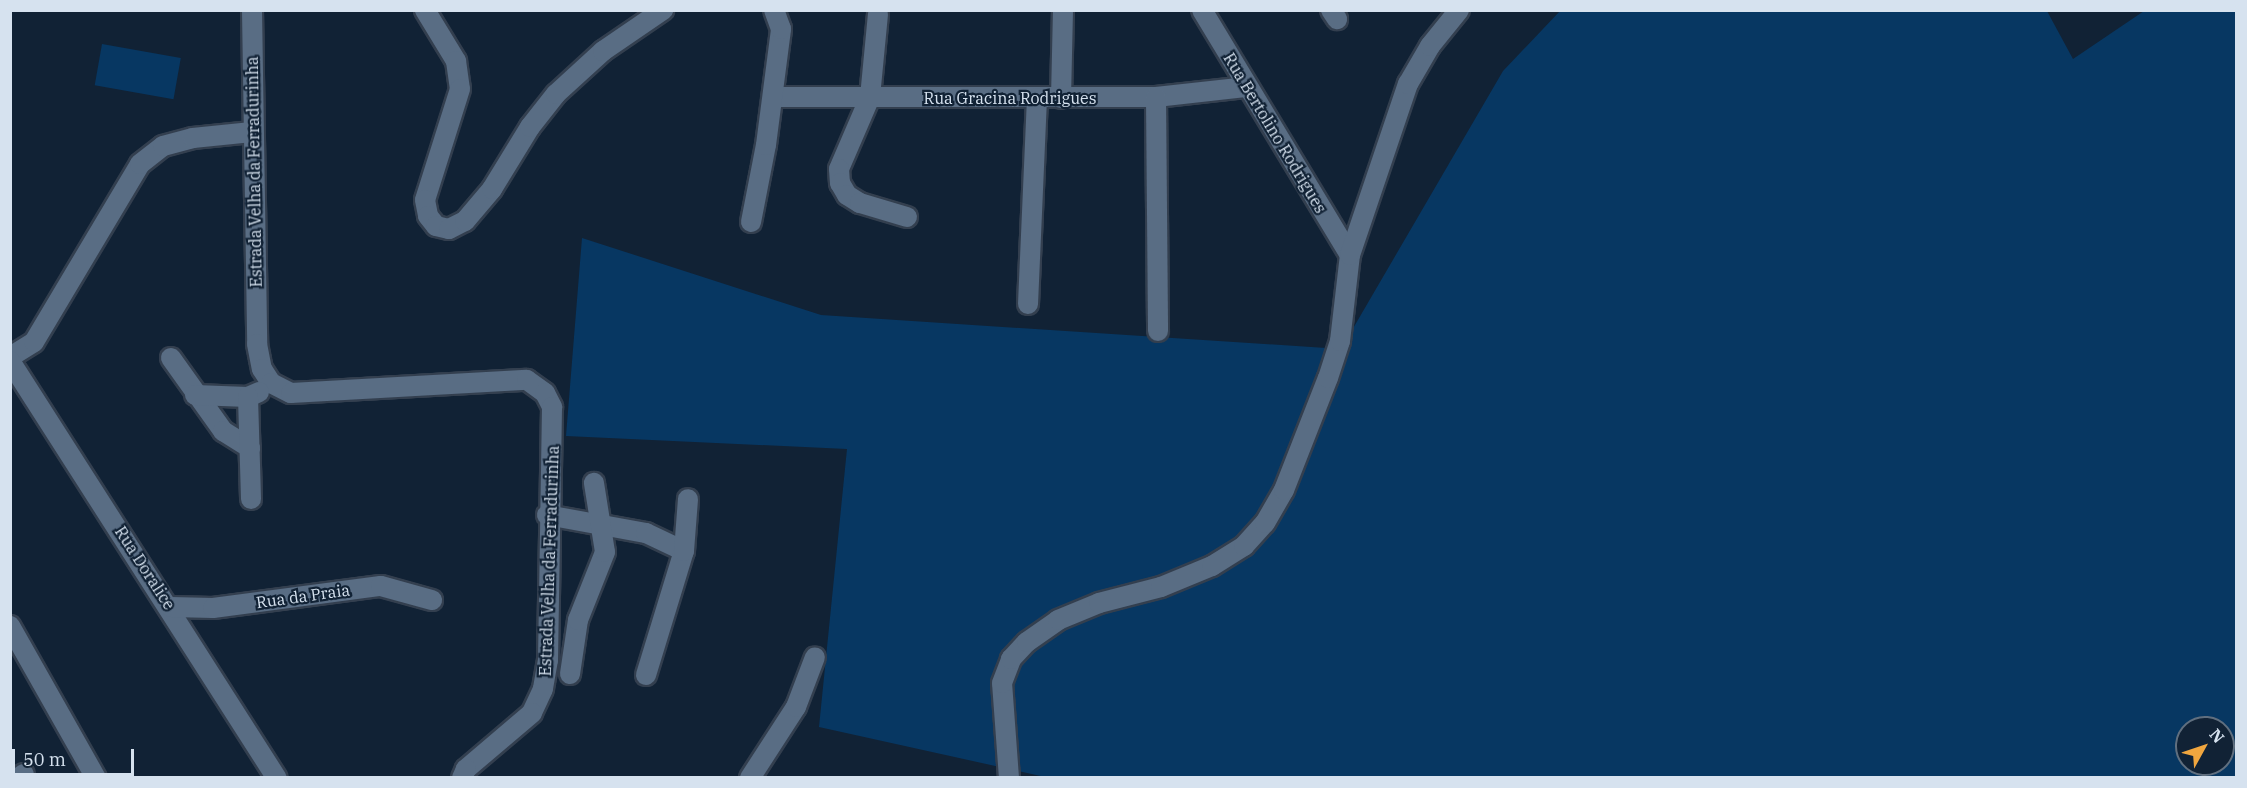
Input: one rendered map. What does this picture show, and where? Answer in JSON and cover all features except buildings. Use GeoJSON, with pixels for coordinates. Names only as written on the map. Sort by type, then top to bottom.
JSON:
{"type":"FeatureCollection","features":[{"type":"Feature","properties":{"kind":"street","name":"Estrada Velha da Ferradurinha"},"geometry":{"type":"LineString","coordinates":[[252,10],[252,132],[257,344],[262,369],[271,383],[291,393],[527,380],[545,393],[552,407],[555,429],[547,515],[548,660],[543,689],[532,713],[466,769],[462,777]]}},
{"type":"Feature","properties":{"kind":"street"},"geometry":{"type":"LineString","coordinates":[[425,10],[456,61],[460,88],[425,200],[428,216],[436,226],[449,229],[465,221],[492,189],[530,127],[556,94],[603,51],[663,10]]}},
{"type":"Feature","properties":{"kind":"street"},"geometry":{"type":"LineString","coordinates":[[751,222],[773,97],[781,29],[774,10]]}},
{"type":"Feature","properties":{"kind":"street"},"geometry":{"type":"LineString","coordinates":[[1061,98],[1063,10]]}},
{"type":"Feature","properties":{"kind":"street","name":"Rua Bertolino Rodrigues"},"geometry":{"type":"LineString","coordinates":[[1202,10],[1350,255]]}},
{"type":"Feature","properties":{"kind":"street"},"geometry":{"type":"LineString","coordinates":[[1009,777],[1002,683],[1011,659],[1027,642],[1058,620],[1098,603],[1161,587],[1212,566],[1244,546],[1265,523],[1284,490],[1329,378],[1340,341],[1350,255],[1408,84],[1430,46],[1459,10]]}},
{"type":"Feature","properties":{"kind":"street"},"geometry":{"type":"LineString","coordinates":[[878,14],[870,97],[839,169],[840,183],[847,195],[860,203],[907,217]]}},
{"type":"Feature","properties":{"kind":"street","name":"Rua Gracina Rodrigues"},"geometry":{"type":"LineString","coordinates":[[773,97],[1156,98],[1247,87]]}},
{"type":"Feature","properties":{"kind":"street"},"geometry":{"type":"LineString","coordinates":[[1028,304],[1037,98]]}},
{"type":"Feature","properties":{"kind":"street"},"geometry":{"type":"LineString","coordinates":[[1156,98],[1158,331]]}},
{"type":"Feature","properties":{"kind":"street","name":"Rua Doralice"},"geometry":{"type":"LineString","coordinates":[[252,132],[193,138],[163,146],[141,164],[34,342],[10,359],[171,607],[277,777]]}},
{"type":"Feature","properties":{"kind":"street"},"geometry":{"type":"LineString","coordinates":[[171,358],[195,395],[223,431],[250,448]]}},
{"type":"Feature","properties":{"kind":"street"},"geometry":{"type":"LineString","coordinates":[[195,395],[248,397],[271,383]]}},
{"type":"Feature","properties":{"kind":"street"},"geometry":{"type":"LineString","coordinates":[[248,397],[251,499]]}},
{"type":"Feature","properties":{"kind":"street"},"geometry":{"type":"LineString","coordinates":[[570,674],[578,620],[605,552],[603,526],[594,483]]}},
{"type":"Feature","properties":{"kind":"street"},"geometry":{"type":"LineString","coordinates":[[646,675],[684,551],[688,499]]}},
{"type":"Feature","properties":{"kind":"street"},"geometry":{"type":"LineString","coordinates":[[547,515],[646,533],[684,551]]}},
{"type":"Feature","properties":{"kind":"street","name":"Rua da Praia"},"geometry":{"type":"LineString","coordinates":[[171,607],[213,608],[381,586],[432,600]]}},
{"type":"Feature","properties":{"kind":"street"},"geometry":{"type":"LineString","coordinates":[[10,626],[96,777]]}},
{"type":"Feature","properties":{"kind":"street"},"geometry":{"type":"LineString","coordinates":[[750,777],[796,707],[815,657]]}},
{"type":"Feature","properties":{"kind":"shaded area"},"geometry":{"type":"Polygon","coordinates":[[[1560,11],[2047,11],[2073,59],[2144,11],[2236,11],[2236,777],[1045,777],[819,727],[847,449],[566,436],[582,238],[821,315],[1341,349],[1503,71],[1560,11]]]}},
{"type":"Feature","properties":{"kind":"shaded area"},"geometry":{"type":"Polygon","coordinates":[[[102,44],[181,58],[173,99],[95,85],[102,44]]]}}]}
